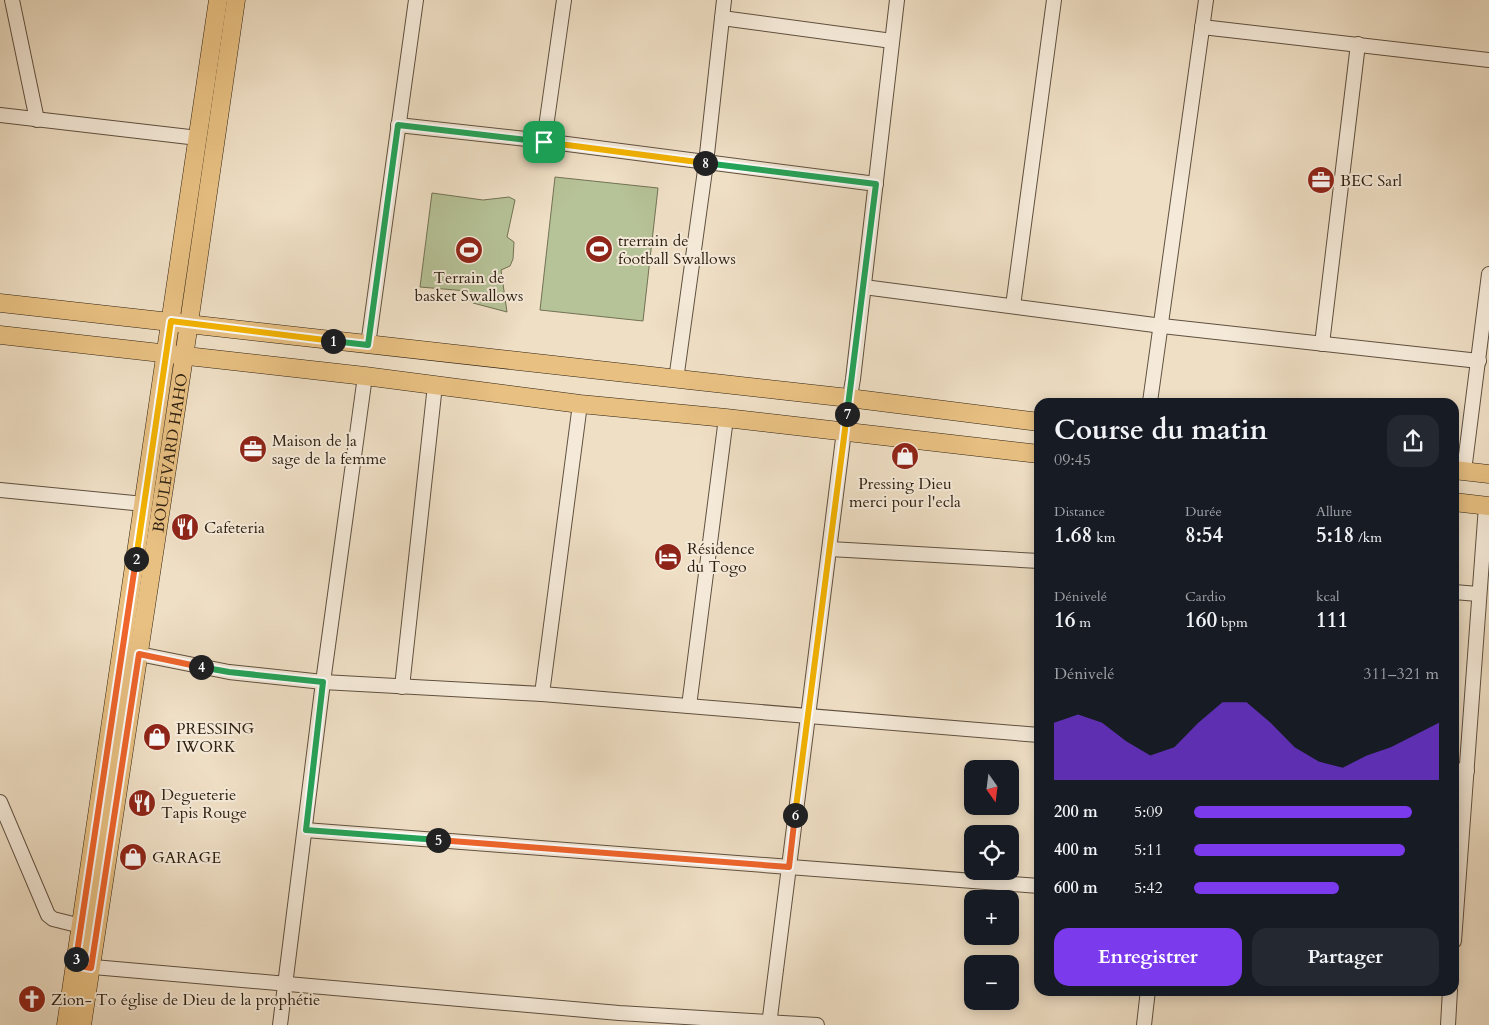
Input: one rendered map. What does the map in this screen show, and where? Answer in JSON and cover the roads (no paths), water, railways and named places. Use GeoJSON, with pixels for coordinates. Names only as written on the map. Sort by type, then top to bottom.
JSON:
{"type":"FeatureCollection","features":[{"type":"Feature","properties":{"kind":"main road","name":"BOULEVARD HAHO"},"geometry":{"type":"LineString","coordinates":[[82,1025],[83,966],[81,926],[218,0]]}},
{"type":"Feature","properties":{"kind":"main road","name":"BOULEVARD HAHO"},"geometry":{"type":"LineString","coordinates":[[66,1025],[83,966],[139,654],[236,0]]}},
{"type":"Feature","properties":{"kind":"main road"},"geometry":{"type":"LineString","coordinates":[[0,303],[189,322],[368,345],[849,398],[1034,421]]}},
{"type":"Feature","properties":{"kind":"main road"},"geometry":{"type":"LineString","coordinates":[[0,335],[364,376],[580,404],[726,418],[1034,453]]}},
{"type":"Feature","properties":{"kind":"main road"},"geometry":{"type":"LineString","coordinates":[[1459,471],[1489,474]]}},
{"type":"Feature","properties":{"kind":"main road"},"geometry":{"type":"LineString","coordinates":[[1459,503],[1488,506]]}},
{"type":"Feature","properties":{"kind":"street"},"geometry":{"type":"LineString","coordinates":[[12,0],[37,120]]}},
{"type":"Feature","properties":{"kind":"street"},"geometry":{"type":"LineString","coordinates":[[368,345],[416,0]]}},
{"type":"Feature","properties":{"kind":"street"},"geometry":{"type":"LineString","coordinates":[[544,142],[564,0]]}},
{"type":"Feature","properties":{"kind":"street"},"geometry":{"type":"LineString","coordinates":[[676,380],[706,163],[724,0]]}},
{"type":"Feature","properties":{"kind":"street"},"geometry":{"type":"LineString","coordinates":[[769,1023],[864,287],[897,0]]}},
{"type":"Feature","properties":{"kind":"street"},"geometry":{"type":"LineString","coordinates":[[1013,306],[1054,0]]}},
{"type":"Feature","properties":{"kind":"street"},"geometry":{"type":"LineString","coordinates":[[1151,398],[1206,0]]}},
{"type":"Feature","properties":{"kind":"street"},"geometry":{"type":"LineString","coordinates":[[722,18],[892,41]]}},
{"type":"Feature","properties":{"kind":"street"},"geometry":{"type":"LineString","coordinates":[[1202,27],[1489,60]]}},
{"type":"Feature","properties":{"kind":"street"},"geometry":{"type":"LineString","coordinates":[[1322,344],[1358,44]]}},
{"type":"Feature","properties":{"kind":"street"},"geometry":{"type":"LineString","coordinates":[[0,115],[198,138]]}},
{"type":"Feature","properties":{"kind":"street"},"geometry":{"type":"LineString","coordinates":[[398,125],[876,184]]}},
{"type":"Feature","properties":{"kind":"street"},"geometry":{"type":"LineString","coordinates":[[1459,471],[1480,361],[1489,274]]}},
{"type":"Feature","properties":{"kind":"street"},"geometry":{"type":"LineString","coordinates":[[864,287],[1162,326],[1480,361]]}},
{"type":"Feature","properties":{"kind":"street"},"geometry":{"type":"LineString","coordinates":[[280,1025],[364,376]]}},
{"type":"Feature","properties":{"kind":"street"},"geometry":{"type":"LineString","coordinates":[[402,687],[435,385]]}},
{"type":"Feature","properties":{"kind":"street"},"geometry":{"type":"LineString","coordinates":[[542,694],[580,404]]}},
{"type":"Feature","properties":{"kind":"street"},"geometry":{"type":"LineString","coordinates":[[689,706],[726,418]]}},
{"type":"Feature","properties":{"kind":"street"},"geometry":{"type":"LineString","coordinates":[[0,490],[144,504]]}},
{"type":"Feature","properties":{"kind":"street"},"geometry":{"type":"LineString","coordinates":[[1459,800],[1460,771],[1488,506]]}},
{"type":"Feature","properties":{"kind":"street"},"geometry":{"type":"LineString","coordinates":[[830,549],[1034,561]]}},
{"type":"Feature","properties":{"kind":"street"},"geometry":{"type":"LineString","coordinates":[[1459,592],[1478,594]]}},
{"type":"Feature","properties":{"kind":"street"},"geometry":{"type":"LineString","coordinates":[[139,654],[229,672],[323,682],[542,694],[1034,736]]}},
{"type":"Feature","properties":{"kind":"street"},"geometry":{"type":"LineString","coordinates":[[0,802],[48,915],[53,919],[81,926]]}},
{"type":"Feature","properties":{"kind":"street"},"geometry":{"type":"LineString","coordinates":[[306,830],[1034,886]]}},
{"type":"Feature","properties":{"kind":"street"},"geometry":{"type":"LineString","coordinates":[[83,966],[618,1019],[816,1025]]}},
{"type":"Feature","properties":{"kind":"street"},"geometry":{"type":"LineString","coordinates":[[1144,1025],[1147,996]]}},
{"type":"Feature","properties":{"kind":"street"},"geometry":{"type":"LineString","coordinates":[[1448,1025],[1450,996]]}},
{"type":"Feature","properties":{"kind":"place","name":"BEC Sarl"},"geometry":{"type":"Point","coordinates":[1321,180]}},
{"type":"Feature","properties":{"kind":"place","name":"trerrain de football Swallows"},"geometry":{"type":"Point","coordinates":[599,249]}},
{"type":"Feature","properties":{"kind":"place","name":"Terrain de basket Swallows"},"geometry":{"type":"Point","coordinates":[469,250]}},
{"type":"Feature","properties":{"kind":"place","name":"Maison de la sage de la femme"},"geometry":{"type":"Point","coordinates":[253,449]}},
{"type":"Feature","properties":{"kind":"place","name":"Pressing Dieu merci pour l'ecla"},"geometry":{"type":"Point","coordinates":[905,456]}},
{"type":"Feature","properties":{"kind":"place","name":"Cafeteria"},"geometry":{"type":"Point","coordinates":[185,527]}},
{"type":"Feature","properties":{"kind":"place","name":"Résidence du Togo"},"geometry":{"type":"Point","coordinates":[668,557]}},
{"type":"Feature","properties":{"kind":"place","name":"PRESSING IWORK"},"geometry":{"type":"Point","coordinates":[157,737]}},
{"type":"Feature","properties":{"kind":"place","name":"Degueterie Tapis Rouge"},"geometry":{"type":"Point","coordinates":[142,803]}},
{"type":"Feature","properties":{"kind":"place","name":"GARAGE"},"geometry":{"type":"Point","coordinates":[133,857]}},
{"type":"Feature","properties":{"kind":"place","name":"Zion- To église de Dieu de la prophétie"},"geometry":{"type":"Point","coordinates":[32,999]}}]}
